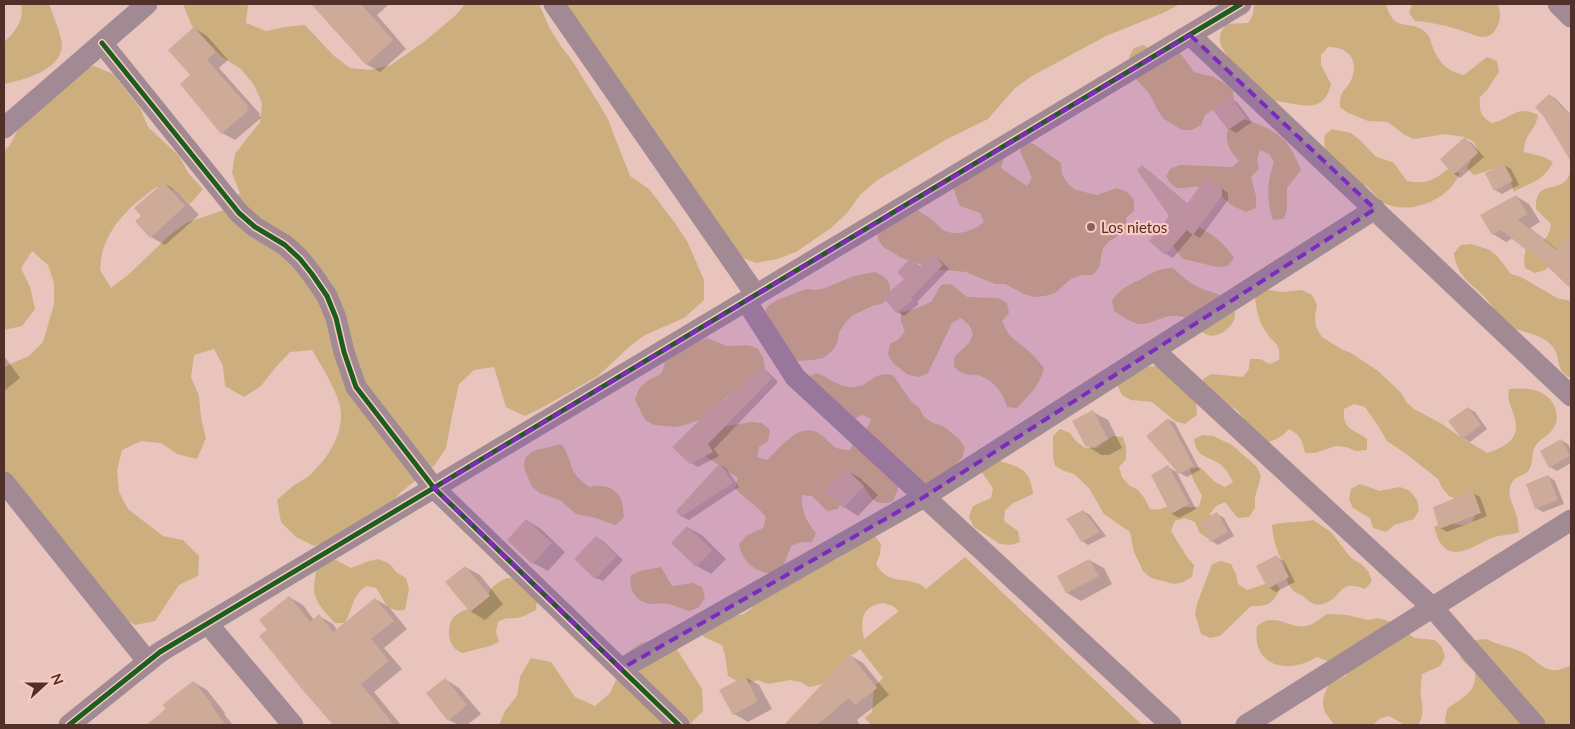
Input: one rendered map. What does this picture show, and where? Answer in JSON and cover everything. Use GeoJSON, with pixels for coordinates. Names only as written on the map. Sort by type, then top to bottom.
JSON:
{"type":"FeatureCollection","features":[{"type":"Feature","properties":{"kind":"street"},"geometry":{"type":"LineString","coordinates":[[4,128],[147,4]]}},
{"type":"Feature","properties":{"kind":"street"},"geometry":{"type":"LineString","coordinates":[[554,4],[751,298],[795,377],[1171,725]]}},
{"type":"Feature","properties":{"kind":"street"},"geometry":{"type":"LineString","coordinates":[[69,725],[160,652],[1241,4]]}},
{"type":"Feature","properties":{"kind":"street"},"geometry":{"type":"LineString","coordinates":[[1190,35],[1571,396]]}},
{"type":"Feature","properties":{"kind":"street"},"geometry":{"type":"LineString","coordinates":[[102,43],[239,213],[255,227],[285,245],[312,274],[327,296],[336,318],[344,352],[356,387],[434,488],[679,725]]}},
{"type":"Feature","properties":{"kind":"street"},"geometry":{"type":"LineString","coordinates":[[621,669],[924,497],[1375,209]]}},
{"type":"Feature","properties":{"kind":"street"},"geometry":{"type":"LineString","coordinates":[[1155,351],[1434,608],[1535,725]]}},
{"type":"Feature","properties":{"kind":"street"},"geometry":{"type":"LineString","coordinates":[[4,482],[148,662]]}},
{"type":"Feature","properties":{"kind":"street"},"geometry":{"type":"LineString","coordinates":[[1246,725],[1571,520]]}},
{"type":"Feature","properties":{"kind":"street"},"geometry":{"type":"LineString","coordinates":[[208,624],[293,725]]}},
{"type":"Feature","properties":{"kind":"highlighted area"},"geometry":{"type":"Polygon","coordinates":[[[1190,35],[1375,209],[924,497],[621,669],[434,488],[1190,35]]]}},
{"type":"Feature","properties":{"kind":"shaded area"},"geometry":{"type":"Polygon","coordinates":[[[21,4],[49,4],[57,24],[62,45],[56,61],[49,67],[21,80],[4,84],[4,42],[18,25],[22,15],[21,4]]]}},
{"type":"Feature","properties":{"kind":"shaded area"},"geometry":{"type":"Polygon","coordinates":[[[185,4],[248,4],[246,23],[266,31],[305,25],[333,55],[350,68],[371,70],[391,65],[425,41],[457,14],[465,4],[539,4],[549,27],[607,117],[630,176],[649,189],[687,241],[704,280],[704,300],[684,318],[645,335],[598,376],[525,416],[506,407],[494,367],[474,370],[459,384],[446,448],[434,466],[401,492],[387,508],[334,540],[314,546],[296,537],[281,522],[277,500],[318,467],[329,452],[338,434],[341,416],[340,406],[328,377],[312,350],[290,352],[261,386],[244,397],[225,386],[223,366],[214,349],[194,355],[191,377],[199,396],[201,418],[206,438],[197,459],[177,454],[161,443],[141,441],[122,450],[117,470],[119,492],[128,509],[163,536],[183,540],[199,556],[198,576],[179,585],[155,621],[135,625],[101,603],[4,472],[4,368],[29,356],[43,342],[54,304],[54,283],[48,265],[32,251],[21,268],[30,287],[35,309],[22,326],[4,330],[4,151],[10,145],[19,127],[74,72],[94,66],[113,74],[140,108],[148,127],[179,156],[189,174],[203,189],[190,204],[176,190],[157,187],[126,213],[113,229],[102,253],[100,270],[111,288],[128,275],[171,234],[188,222],[227,209],[240,193],[232,173],[235,154],[260,122],[262,103],[254,85],[241,69],[222,57],[192,26],[184,7],[185,4]]]}},
{"type":"Feature","properties":{"kind":"shaded area"},"geometry":{"type":"Polygon","coordinates":[[[553,4],[1180,4],[1163,13],[1106,36],[1032,76],[1015,88],[988,119],[947,139],[876,181],[860,195],[847,213],[831,228],[796,252],[777,259],[756,263],[735,255],[553,4]]]}},
{"type":"Feature","properties":{"kind":"shaded area"},"geometry":{"type":"Polygon","coordinates":[[[1254,4],[1386,4],[1389,13],[1398,23],[1413,26],[1426,33],[1438,58],[1453,72],[1464,75],[1487,57],[1497,61],[1499,72],[1480,97],[1481,113],[1492,123],[1524,111],[1538,115],[1535,126],[1524,146],[1524,152],[1544,157],[1553,162],[1541,178],[1514,192],[1509,177],[1503,170],[1493,169],[1474,175],[1467,168],[1471,159],[1478,152],[1474,142],[1465,137],[1445,134],[1414,139],[1405,135],[1388,122],[1368,121],[1348,113],[1340,107],[1340,101],[1342,93],[1352,78],[1354,65],[1350,55],[1341,49],[1328,47],[1321,55],[1321,65],[1331,84],[1327,95],[1322,101],[1316,105],[1308,106],[1273,101],[1235,65],[1220,42],[1220,34],[1226,24],[1248,23],[1253,15],[1254,4]]]}},
{"type":"Feature","properties":{"kind":"shaded area"},"geometry":{"type":"Polygon","coordinates":[[[1412,4],[1497,4],[1500,19],[1491,35],[1481,37],[1447,26],[1415,21],[1409,13],[1412,4]]]}},
{"type":"Feature","properties":{"kind":"shaded area"},"geometry":{"type":"Polygon","coordinates":[[[1144,45],[1152,52],[1172,49],[1181,54],[1194,72],[1214,77],[1232,88],[1234,99],[1205,115],[1201,125],[1192,130],[1182,130],[1164,119],[1149,93],[1135,78],[1129,57],[1134,48],[1144,45]]]}},
{"type":"Feature","properties":{"kind":"shaded area"},"geometry":{"type":"Polygon","coordinates":[[[1238,118],[1270,130],[1282,138],[1293,152],[1301,170],[1287,188],[1287,209],[1284,219],[1273,220],[1268,191],[1274,162],[1269,154],[1260,150],[1257,160],[1259,169],[1251,177],[1256,196],[1256,208],[1246,212],[1232,205],[1212,190],[1200,187],[1177,188],[1166,176],[1171,168],[1180,165],[1232,167],[1239,161],[1228,145],[1227,134],[1229,128],[1238,118]]]}},
{"type":"Feature","properties":{"kind":"shaded area"},"geometry":{"type":"Polygon","coordinates":[[[1332,129],[1351,133],[1375,156],[1394,163],[1407,181],[1428,181],[1448,169],[1460,173],[1455,183],[1438,198],[1416,207],[1404,208],[1393,206],[1382,202],[1366,186],[1349,177],[1336,163],[1325,147],[1324,136],[1332,129]]]}},
{"type":"Feature","properties":{"kind":"shaded area"},"geometry":{"type":"Polygon","coordinates":[[[1024,141],[1034,144],[1061,163],[1062,174],[1068,184],[1076,190],[1097,195],[1117,188],[1127,192],[1134,200],[1134,211],[1126,218],[1128,228],[1105,246],[1099,267],[1092,275],[1081,275],[1071,279],[1055,293],[1034,297],[1005,284],[995,284],[966,272],[934,269],[902,258],[883,247],[878,239],[877,230],[912,205],[948,232],[965,232],[984,222],[980,213],[960,206],[953,186],[1004,158],[1001,168],[1027,186],[1032,178],[1020,151],[1024,141]]]}},
{"type":"Feature","properties":{"kind":"shaded area"},"geometry":{"type":"Polygon","coordinates":[[[1571,164],[1571,255],[1559,256],[1545,270],[1535,273],[1525,268],[1524,258],[1526,249],[1546,238],[1551,224],[1536,209],[1537,199],[1539,193],[1565,182],[1569,176],[1571,164]]]}},
{"type":"Feature","properties":{"kind":"shaded area"},"geometry":{"type":"Polygon","coordinates":[[[1172,224],[1191,224],[1205,230],[1222,243],[1234,258],[1228,266],[1217,267],[1183,259],[1171,243],[1172,224]]]}},
{"type":"Feature","properties":{"kind":"shaded area"},"geometry":{"type":"Polygon","coordinates":[[[1471,244],[1490,250],[1511,274],[1521,277],[1557,298],[1571,301],[1571,378],[1560,368],[1556,351],[1548,342],[1538,336],[1505,324],[1489,302],[1462,275],[1454,253],[1461,245],[1471,244]]]}},
{"type":"Feature","properties":{"kind":"shaded area"},"geometry":{"type":"Polygon","coordinates":[[[1173,268],[1194,285],[1231,302],[1234,307],[1235,317],[1228,328],[1220,334],[1210,336],[1184,317],[1172,316],[1138,324],[1114,311],[1112,301],[1122,289],[1157,271],[1173,268]]]}},
{"type":"Feature","properties":{"kind":"shaded area"},"geometry":{"type":"Polygon","coordinates":[[[875,272],[888,281],[890,297],[882,304],[872,306],[852,316],[839,333],[837,344],[823,358],[799,361],[789,357],[763,315],[768,306],[777,300],[806,289],[816,290],[825,288],[854,276],[875,272]]]}},
{"type":"Feature","properties":{"kind":"shaded area"},"geometry":{"type":"Polygon","coordinates":[[[951,284],[967,297],[998,298],[1007,303],[1009,313],[1002,321],[1005,328],[1044,368],[1037,385],[1017,408],[1007,407],[998,389],[987,379],[979,375],[963,373],[954,367],[954,357],[969,343],[973,334],[969,325],[961,318],[952,323],[928,373],[919,377],[908,375],[893,363],[888,354],[890,344],[899,339],[905,331],[901,322],[901,312],[912,310],[931,302],[941,285],[951,284]]]}},
{"type":"Feature","properties":{"kind":"shaded area"},"geometry":{"type":"Polygon","coordinates":[[[1262,289],[1282,292],[1302,290],[1312,295],[1317,305],[1316,327],[1322,337],[1378,371],[1401,393],[1407,403],[1414,409],[1442,424],[1487,453],[1506,445],[1516,431],[1516,424],[1509,400],[1509,389],[1521,388],[1532,390],[1540,392],[1549,398],[1557,413],[1556,424],[1536,445],[1531,467],[1526,473],[1514,479],[1509,492],[1517,517],[1519,532],[1495,537],[1460,552],[1447,550],[1439,541],[1434,527],[1442,523],[1463,525],[1472,522],[1476,513],[1459,500],[1449,496],[1442,488],[1438,479],[1387,441],[1365,407],[1354,404],[1344,409],[1344,416],[1350,428],[1367,439],[1367,450],[1356,451],[1336,446],[1315,453],[1305,453],[1300,439],[1289,429],[1277,439],[1262,443],[1237,410],[1203,389],[1203,379],[1211,374],[1243,377],[1249,369],[1250,359],[1260,359],[1270,364],[1279,360],[1278,346],[1264,328],[1257,311],[1255,297],[1262,289]]]}},
{"type":"Feature","properties":{"kind":"shaded area"},"geometry":{"type":"Polygon","coordinates":[[[707,338],[727,346],[747,345],[757,348],[763,357],[765,368],[759,376],[724,399],[721,405],[705,418],[675,427],[654,425],[645,420],[635,400],[640,388],[660,374],[665,361],[696,342],[707,338]]]}},
{"type":"Feature","properties":{"kind":"shaded area"},"geometry":{"type":"Polygon","coordinates":[[[1156,366],[1192,394],[1196,403],[1197,415],[1185,424],[1175,421],[1152,402],[1131,400],[1122,395],[1117,385],[1146,367],[1156,366]]]}},
{"type":"Feature","properties":{"kind":"shaded area"},"geometry":{"type":"Polygon","coordinates":[[[816,373],[848,387],[864,385],[880,375],[893,375],[924,417],[933,423],[943,426],[959,439],[965,448],[962,458],[931,487],[901,481],[893,501],[886,503],[877,502],[861,483],[842,499],[838,509],[827,511],[812,496],[802,495],[802,506],[805,516],[816,533],[812,542],[802,542],[791,546],[783,567],[774,574],[767,573],[756,569],[747,561],[739,544],[746,536],[763,528],[766,518],[759,509],[735,488],[738,478],[704,455],[702,430],[752,422],[762,423],[770,430],[768,441],[759,447],[757,457],[767,460],[786,441],[800,432],[808,430],[816,432],[838,448],[850,450],[855,441],[867,428],[871,419],[862,415],[852,420],[808,377],[816,373]]]}},
{"type":"Feature","properties":{"kind":"shaded area"},"geometry":{"type":"Polygon","coordinates":[[[1060,429],[1070,433],[1085,448],[1096,448],[1113,436],[1123,437],[1126,447],[1126,459],[1119,467],[1122,477],[1129,485],[1138,490],[1150,509],[1154,510],[1170,506],[1199,506],[1202,496],[1190,469],[1200,467],[1215,482],[1225,487],[1233,482],[1223,467],[1200,453],[1195,445],[1194,439],[1203,435],[1213,436],[1232,445],[1257,467],[1261,476],[1255,497],[1255,508],[1249,517],[1238,518],[1225,502],[1216,506],[1210,514],[1217,535],[1207,538],[1199,532],[1195,522],[1185,518],[1175,521],[1171,531],[1194,565],[1192,577],[1174,584],[1151,578],[1143,571],[1134,552],[1130,532],[1104,514],[1089,488],[1074,474],[1055,466],[1053,436],[1060,429]]]}},
{"type":"Feature","properties":{"kind":"shaded area"},"geometry":{"type":"Polygon","coordinates":[[[561,444],[567,453],[575,474],[580,480],[590,487],[602,486],[610,488],[620,497],[624,517],[616,525],[576,514],[560,500],[540,493],[532,487],[524,468],[525,458],[533,451],[561,444]]]}},
{"type":"Feature","properties":{"kind":"shaded area"},"geometry":{"type":"Polygon","coordinates":[[[1000,461],[1019,468],[1027,474],[1032,486],[1033,494],[1013,503],[1005,510],[1004,521],[1018,531],[1020,542],[1011,545],[1000,544],[974,527],[969,517],[973,506],[991,498],[993,488],[981,471],[1000,461]]]}},
{"type":"Feature","properties":{"kind":"shaded area"},"geometry":{"type":"Polygon","coordinates":[[[1360,484],[1380,491],[1400,487],[1410,491],[1417,500],[1419,510],[1414,519],[1394,525],[1386,532],[1373,528],[1370,518],[1353,508],[1349,499],[1351,489],[1360,484]]]}},
{"type":"Feature","properties":{"kind":"shaded area"},"geometry":{"type":"Polygon","coordinates":[[[1313,520],[1331,532],[1351,558],[1368,571],[1372,581],[1365,589],[1356,586],[1345,587],[1334,598],[1317,605],[1291,588],[1287,579],[1284,562],[1276,548],[1272,525],[1313,520]]]}},
{"type":"Feature","properties":{"kind":"shaded area"},"geometry":{"type":"Polygon","coordinates":[[[875,536],[881,544],[876,564],[881,571],[894,579],[914,582],[926,589],[965,557],[1142,725],[871,725],[865,718],[872,712],[874,687],[883,678],[860,649],[847,659],[828,681],[809,687],[800,682],[790,680],[768,684],[758,680],[748,683],[737,681],[728,676],[722,645],[704,637],[697,629],[744,614],[752,608],[756,599],[822,562],[833,561],[842,556],[847,547],[875,536]],[[883,603],[866,611],[862,620],[864,639],[899,611],[893,606],[883,603]]]}},
{"type":"Feature","properties":{"kind":"shaded area"},"geometry":{"type":"Polygon","coordinates":[[[332,558],[351,568],[379,559],[390,564],[397,573],[406,578],[409,589],[405,610],[390,608],[376,588],[366,586],[355,598],[345,623],[335,623],[316,599],[314,589],[316,568],[332,558]]]}},
{"type":"Feature","properties":{"kind":"shaded area"},"geometry":{"type":"Polygon","coordinates":[[[1221,561],[1231,564],[1238,584],[1247,590],[1274,581],[1280,589],[1269,604],[1251,606],[1220,636],[1210,638],[1201,634],[1195,614],[1212,564],[1221,561]]]}},
{"type":"Feature","properties":{"kind":"shaded area"},"geometry":{"type":"Polygon","coordinates":[[[661,567],[672,586],[693,583],[702,587],[705,598],[699,607],[690,611],[670,605],[645,603],[637,598],[632,590],[631,575],[640,571],[661,567]]]}},
{"type":"Feature","properties":{"kind":"shaded area"},"geometry":{"type":"Polygon","coordinates":[[[507,578],[518,578],[537,599],[536,610],[522,617],[498,622],[496,632],[499,642],[462,653],[457,650],[451,644],[449,635],[452,620],[456,615],[485,599],[493,587],[507,578]]]}},
{"type":"Feature","properties":{"kind":"shaded area"},"geometry":{"type":"Polygon","coordinates":[[[1327,614],[1347,615],[1368,620],[1378,618],[1398,624],[1414,638],[1435,640],[1442,647],[1445,657],[1440,666],[1422,674],[1422,714],[1418,725],[1405,725],[1389,716],[1379,719],[1373,725],[1334,725],[1324,710],[1323,699],[1329,684],[1347,675],[1346,669],[1334,669],[1327,661],[1317,657],[1295,666],[1274,664],[1266,659],[1260,651],[1257,640],[1257,626],[1264,622],[1277,620],[1296,626],[1303,626],[1312,624],[1327,614]]]}},
{"type":"Feature","properties":{"kind":"shaded area"},"geometry":{"type":"Polygon","coordinates":[[[661,639],[678,651],[702,689],[703,711],[689,725],[499,725],[505,711],[517,696],[520,677],[531,658],[551,662],[575,697],[595,706],[610,693],[619,674],[624,655],[641,643],[661,639]]]}},
{"type":"Feature","properties":{"kind":"shaded area"},"geometry":{"type":"Polygon","coordinates":[[[1486,639],[1521,652],[1548,669],[1560,670],[1571,665],[1571,725],[1446,725],[1447,709],[1471,690],[1475,679],[1475,672],[1461,659],[1458,649],[1465,641],[1486,639]]]}},
{"type":"Feature","properties":{"kind":"building"},"geometry":{"type":"Polygon","coordinates":[[[311,4],[361,4],[393,40],[366,65],[311,4]]]}},
{"type":"Feature","properties":{"kind":"building"},"geometry":{"type":"Polygon","coordinates":[[[194,27],[216,52],[207,60],[248,106],[246,107],[249,110],[221,134],[180,84],[190,75],[168,50],[194,27]]]}},
{"type":"Feature","properties":{"kind":"building"},"geometry":{"type":"Polygon","coordinates":[[[1549,94],[1571,116],[1571,162],[1544,117],[1535,107],[1549,94]]]}},
{"type":"Feature","properties":{"kind":"building"},"geometry":{"type":"Polygon","coordinates":[[[1230,96],[1246,118],[1228,130],[1212,109],[1230,96]]]}},
{"type":"Feature","properties":{"kind":"building"},"geometry":{"type":"Polygon","coordinates":[[[1465,137],[1478,153],[1453,175],[1440,159],[1465,137]]]}},
{"type":"Feature","properties":{"kind":"building"},"geometry":{"type":"Polygon","coordinates":[[[1504,164],[1513,181],[1494,191],[1485,173],[1504,164]]]}},
{"type":"Feature","properties":{"kind":"building"},"geometry":{"type":"Polygon","coordinates":[[[1142,165],[1187,204],[1206,177],[1222,188],[1222,196],[1193,235],[1187,230],[1165,255],[1149,241],[1169,216],[1137,170],[1142,165]]]}},
{"type":"Feature","properties":{"kind":"building"},"geometry":{"type":"Polygon","coordinates":[[[164,182],[185,206],[150,238],[135,221],[141,216],[134,208],[164,182]]]}},
{"type":"Feature","properties":{"kind":"building"},"geometry":{"type":"Polygon","coordinates":[[[1516,195],[1527,214],[1518,220],[1557,250],[1571,234],[1571,289],[1530,250],[1529,252],[1501,230],[1492,235],[1480,215],[1516,195]]]}},
{"type":"Feature","properties":{"kind":"building"},"geometry":{"type":"Polygon","coordinates":[[[934,255],[943,265],[911,298],[913,300],[896,313],[883,297],[904,279],[897,272],[911,258],[919,267],[934,255]]]}},
{"type":"Feature","properties":{"kind":"building"},"geometry":{"type":"Polygon","coordinates":[[[761,367],[772,378],[708,444],[713,452],[690,464],[672,447],[717,403],[719,405],[761,367]]]}},
{"type":"Feature","properties":{"kind":"building"},"geometry":{"type":"Polygon","coordinates":[[[1468,407],[1481,425],[1462,439],[1448,421],[1468,407]]]}},
{"type":"Feature","properties":{"kind":"building"},"geometry":{"type":"Polygon","coordinates":[[[1093,410],[1108,439],[1094,447],[1086,447],[1072,421],[1093,410]]]}},
{"type":"Feature","properties":{"kind":"building"},"geometry":{"type":"Polygon","coordinates":[[[1168,418],[1194,466],[1179,474],[1146,436],[1168,418]]]}},
{"type":"Feature","properties":{"kind":"building"},"geometry":{"type":"Polygon","coordinates":[[[1561,439],[1570,456],[1549,468],[1540,451],[1561,439]]]}},
{"type":"Feature","properties":{"kind":"building"},"geometry":{"type":"Polygon","coordinates":[[[720,463],[733,483],[681,517],[676,511],[720,463]]]}},
{"type":"Feature","properties":{"kind":"building"},"geometry":{"type":"Polygon","coordinates":[[[1168,465],[1189,504],[1171,514],[1151,475],[1168,465]]]}},
{"type":"Feature","properties":{"kind":"building"},"geometry":{"type":"Polygon","coordinates":[[[845,468],[864,486],[843,508],[824,490],[845,468]]]}},
{"type":"Feature","properties":{"kind":"building"},"geometry":{"type":"Polygon","coordinates":[[[1548,475],[1558,500],[1535,509],[1526,484],[1548,475]]]}},
{"type":"Feature","properties":{"kind":"building"},"geometry":{"type":"Polygon","coordinates":[[[1473,491],[1481,513],[1439,529],[1433,507],[1473,491]]]}},
{"type":"Feature","properties":{"kind":"building"},"geometry":{"type":"Polygon","coordinates":[[[1083,510],[1100,532],[1081,542],[1066,519],[1083,510]]]}},
{"type":"Feature","properties":{"kind":"building"},"geometry":{"type":"Polygon","coordinates":[[[1217,512],[1228,532],[1210,542],[1199,522],[1217,512]]]}},
{"type":"Feature","properties":{"kind":"building"},"geometry":{"type":"Polygon","coordinates":[[[526,519],[552,543],[532,564],[507,540],[526,519]]]}},
{"type":"Feature","properties":{"kind":"building"},"geometry":{"type":"Polygon","coordinates":[[[687,526],[712,550],[696,567],[671,543],[687,526]]]}},
{"type":"Feature","properties":{"kind":"building"},"geometry":{"type":"Polygon","coordinates":[[[596,536],[617,556],[595,579],[574,559],[596,536]]]}},
{"type":"Feature","properties":{"kind":"building"},"geometry":{"type":"Polygon","coordinates":[[[1277,555],[1289,577],[1268,589],[1256,566],[1277,555]]]}},
{"type":"Feature","properties":{"kind":"building"},"geometry":{"type":"Polygon","coordinates":[[[1089,559],[1099,576],[1066,593],[1057,576],[1089,559]]]}},
{"type":"Feature","properties":{"kind":"building"},"geometry":{"type":"Polygon","coordinates":[[[465,566],[490,596],[470,612],[445,582],[465,566]]]}},
{"type":"Feature","properties":{"kind":"building"},"geometry":{"type":"Polygon","coordinates":[[[289,596],[310,622],[319,614],[333,632],[375,598],[394,621],[371,639],[389,661],[361,684],[394,725],[333,725],[301,688],[259,636],[267,630],[259,620],[289,596]]]}},
{"type":"Feature","properties":{"kind":"building"},"geometry":{"type":"Polygon","coordinates":[[[850,654],[877,688],[855,705],[849,698],[817,725],[784,725],[850,654]]]}},
{"type":"Feature","properties":{"kind":"building"},"geometry":{"type":"Polygon","coordinates":[[[745,676],[758,701],[733,715],[719,690],[745,676]]]}},
{"type":"Feature","properties":{"kind":"building"},"geometry":{"type":"Polygon","coordinates":[[[445,678],[467,705],[448,721],[426,693],[445,678]]]}},
{"type":"Feature","properties":{"kind":"building"},"geometry":{"type":"Polygon","coordinates":[[[193,681],[226,725],[146,725],[166,709],[162,705],[193,681]]]}},
{"type":"Feature","properties":{"kind":"cycle path"},"geometry":{"type":"LineString","coordinates":[[69,725],[160,652],[1241,4]]}},
{"type":"Feature","properties":{"kind":"cycle path"},"geometry":{"type":"LineString","coordinates":[[102,43],[239,213],[255,227],[285,245],[312,274],[327,296],[336,318],[344,352],[356,387],[434,488],[679,725]]}},
{"type":"Feature","properties":{"kind":"place","name":"Los nietos"},"geometry":{"type":"Point","coordinates":[1091,227]}}]}
